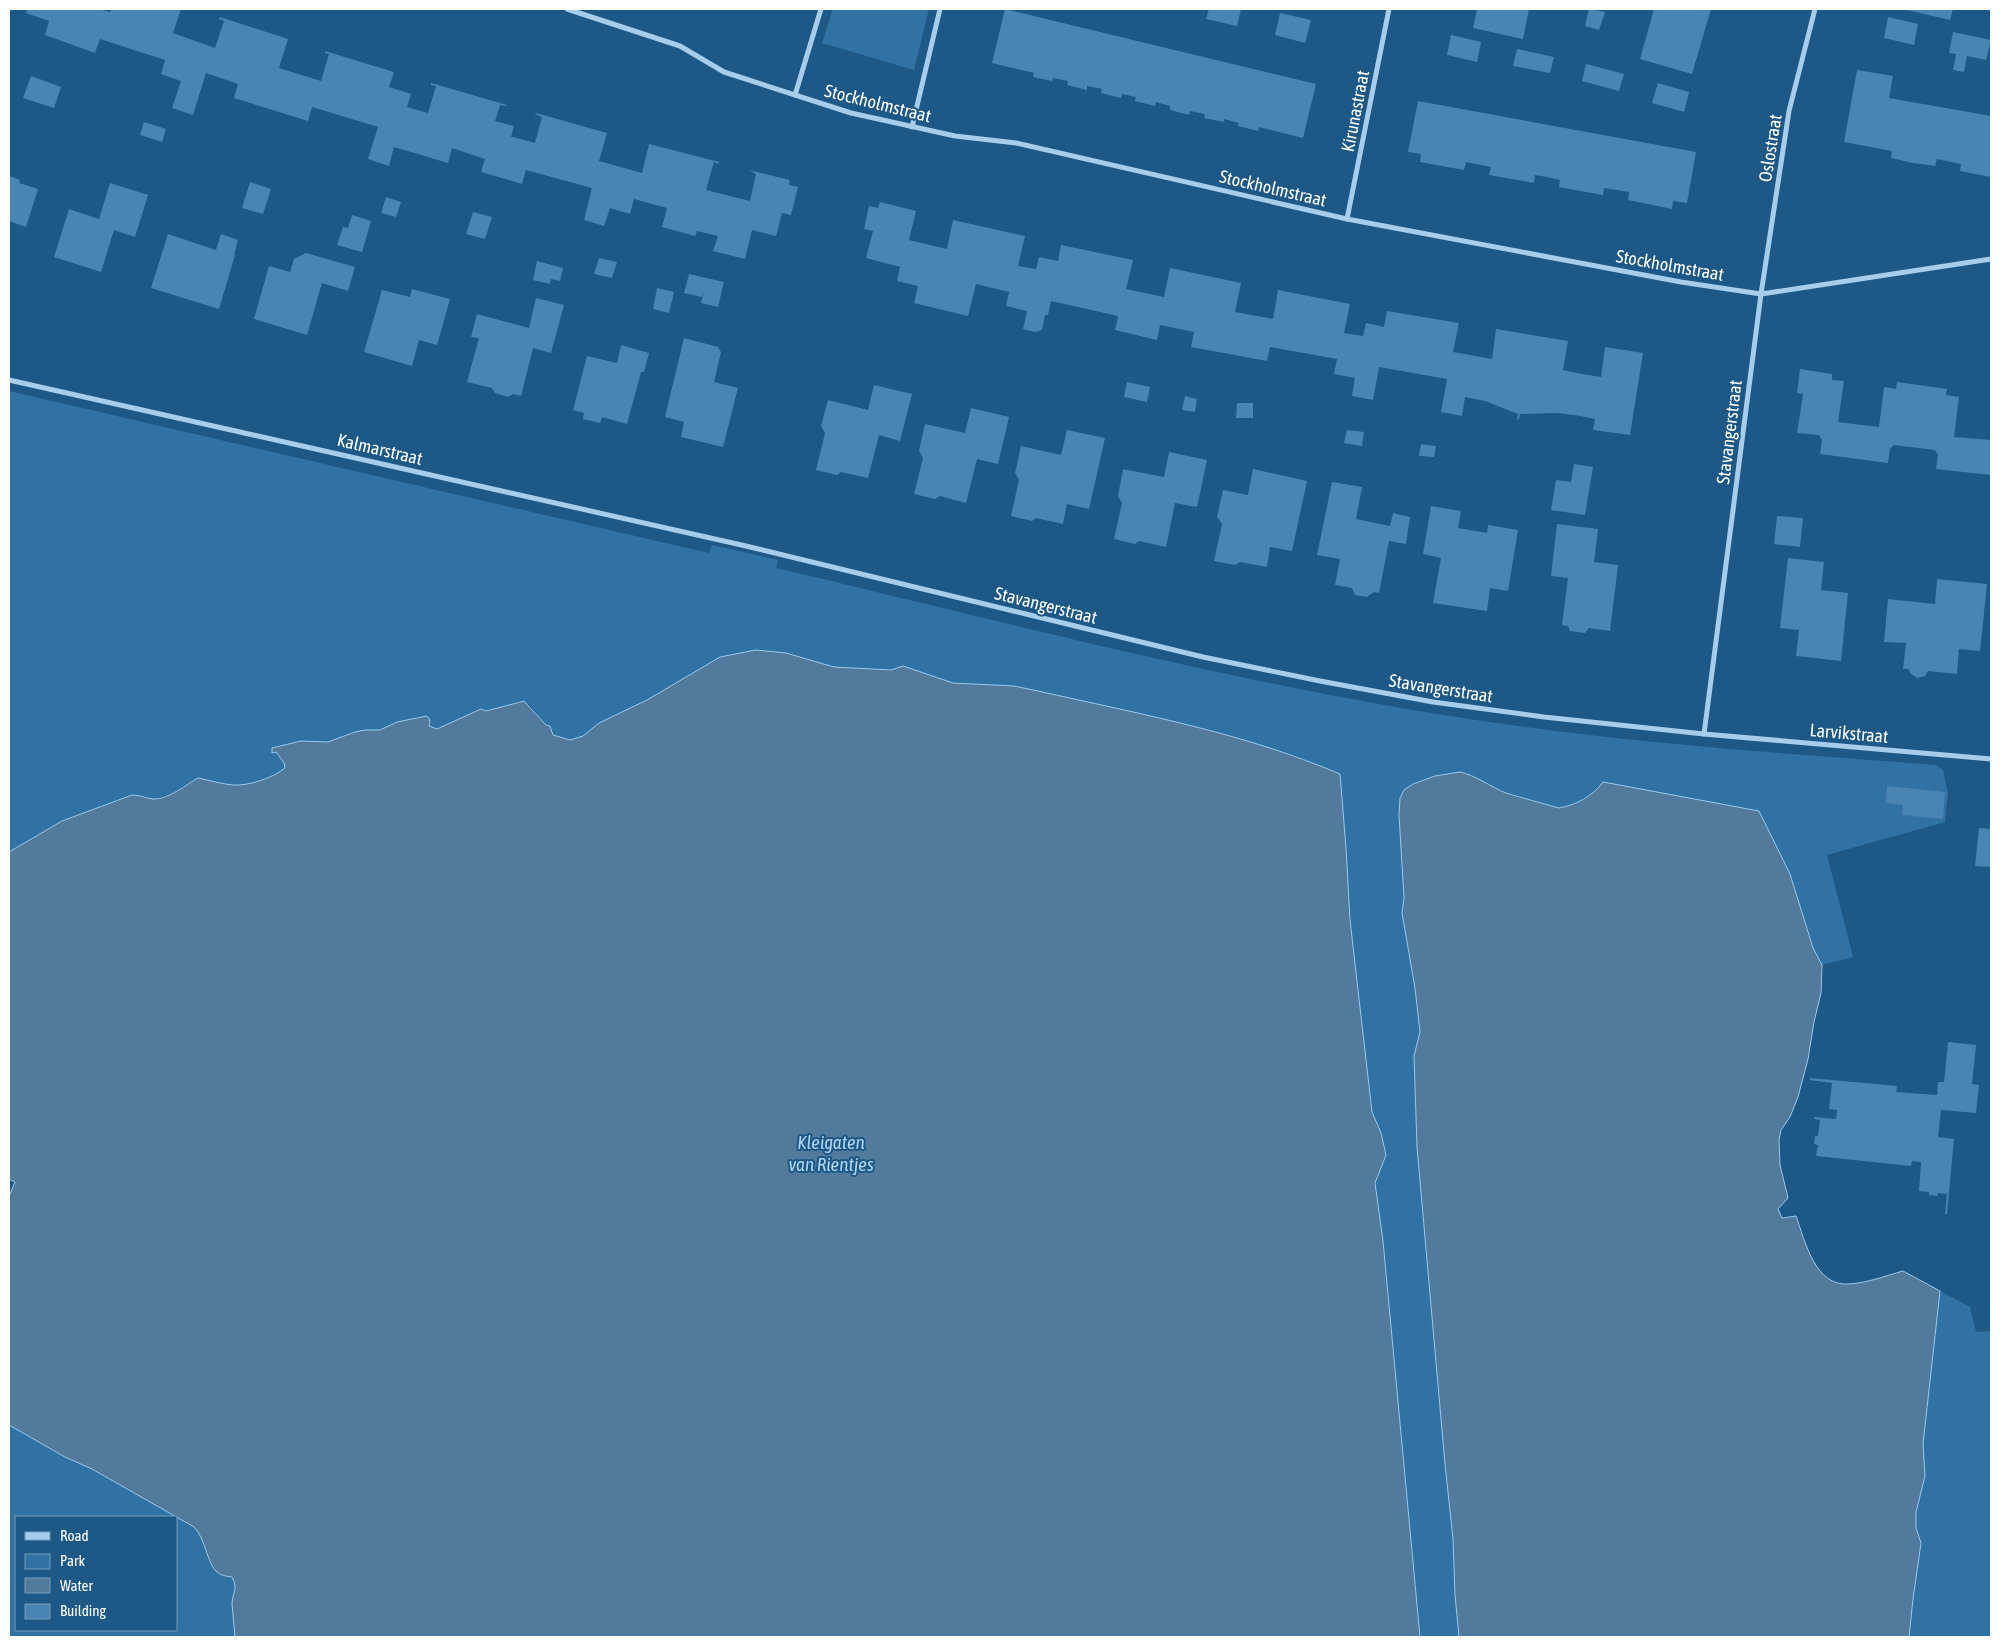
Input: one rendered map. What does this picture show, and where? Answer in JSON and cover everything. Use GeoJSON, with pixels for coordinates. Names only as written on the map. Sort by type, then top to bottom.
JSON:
{"type":"FeatureCollection","features":[{"type":"Feature","properties":{"kind":"street","name":"Stockholmstraat"},"geometry":{"type":"LineString","coordinates":[[567,9],[680,46],[724,72],[851,113],[955,136],[1016,143],[1347,219],[1681,282],[1761,294],[1991,259]]}},
{"type":"Feature","properties":{"kind":"street"},"geometry":{"type":"LineString","coordinates":[[795,95],[821,9]]}},
{"type":"Feature","properties":{"kind":"street"},"geometry":{"type":"LineString","coordinates":[[912,127],[940,9]]}},
{"type":"Feature","properties":{"kind":"street","name":"Kirunastraat"},"geometry":{"type":"LineString","coordinates":[[1347,219],[1389,9]]}},
{"type":"Feature","properties":{"kind":"street","name":"Oslostraat"},"geometry":{"type":"LineString","coordinates":[[1761,294],[1789,111],[1815,9]]}},
{"type":"Feature","properties":{"kind":"street","name":"Stavangerstraat"},"geometry":{"type":"LineString","coordinates":[[746,546],[1202,657],[1320,681],[1434,702],[1534,716],[1704,734],[1761,294]]}},
{"type":"Feature","properties":{"kind":"street","name":"Kalmarstraat"},"geometry":{"type":"LineString","coordinates":[[9,380],[746,546]]}},
{"type":"Feature","properties":{"kind":"street","name":"Larvikstraat"},"geometry":{"type":"LineString","coordinates":[[1704,734],[1991,759]]}},
{"type":"Feature","properties":{"kind":"green space"},"geometry":{"type":"Polygon","coordinates":[[[833,9],[929,9],[914,70],[822,43],[833,9]]]}},
{"type":"Feature","properties":{"kind":"green space"},"geometry":{"type":"Polygon","coordinates":[[[9,391],[709,553],[712,545],[778,560],[776,568],[1050,634],[1326,694],[1418,711],[1564,732],[1723,748],[1936,765],[1943,770],[1948,793],[1945,822],[1827,855],[1853,957],[1822,965],[1813,949],[1603,782],[1594,792],[1583,799],[1559,808],[1505,792],[1473,778],[1467,773],[1460,772],[1435,776],[1413,784],[1399,815],[1404,898],[1402,913],[1415,988],[1420,1033],[1414,1057],[1417,1147],[1453,1539],[1459,1637],[1420,1637],[1383,1241],[1375,1183],[1386,1155],[1381,1133],[1372,1112],[1350,920],[1340,774],[1297,756],[1225,735],[1124,710],[1014,686],[953,683],[903,666],[891,670],[852,669],[810,661],[647,700],[599,723],[583,736],[570,740],[553,735],[550,726],[546,726],[529,704],[520,701],[486,711],[481,709],[437,729],[429,725],[427,716],[397,722],[380,730],[355,732],[328,742],[301,741],[276,752],[284,763],[285,768],[267,778],[253,783],[233,785],[198,778],[170,794],[154,799],[141,795],[62,821],[9,852],[9,391]]]}},
{"type":"Feature","properties":{"kind":"green space"},"geometry":{"type":"Polygon","coordinates":[[[1940,1291],[1970,1307],[1976,1332],[1991,1331],[1991,1637],[1909,1637],[1921,1543],[1916,1528],[1916,1512],[1925,1476],[1923,1444],[1940,1291]]]}},
{"type":"Feature","properties":{"kind":"green space"},"geometry":{"type":"Polygon","coordinates":[[[9,1425],[175,1516],[15,1516],[15,1631],[178,1631],[178,1518],[194,1527],[198,1532],[211,1563],[217,1572],[224,1576],[232,1577],[235,1585],[232,1604],[235,1637],[9,1637],[9,1425]]]}},
{"type":"Feature","properties":{"kind":"water","name":"Kleigaten van Rientjes"},"geometry":{"type":"Polygon","coordinates":[[[756,650],[786,653],[834,667],[891,670],[903,666],[953,683],[1014,686],[1229,736],[1267,747],[1340,774],[1350,920],[1372,1112],[1381,1133],[1386,1155],[1375,1183],[1383,1241],[1420,1637],[235,1637],[232,1604],[235,1588],[234,1581],[232,1577],[220,1574],[214,1568],[194,1527],[178,1518],[178,1516],[175,1516],[92,1469],[65,1457],[9,1425],[9,1196],[15,1182],[9,1179],[9,852],[62,821],[132,795],[158,799],[198,778],[233,785],[253,783],[267,778],[285,768],[284,763],[276,752],[272,753],[272,748],[301,741],[328,742],[355,732],[380,730],[397,722],[427,716],[430,720],[429,726],[437,729],[481,709],[486,711],[524,701],[546,725],[550,726],[553,735],[570,740],[583,736],[599,723],[647,700],[720,657],[756,650]]]}},
{"type":"Feature","properties":{"kind":"water"},"geometry":{"type":"Polygon","coordinates":[[[1460,772],[1506,793],[1559,808],[1572,805],[1584,799],[1603,782],[1759,811],[1790,874],[1813,948],[1822,965],[1821,993],[1808,1059],[1798,1097],[1790,1117],[1781,1130],[1779,1140],[1780,1165],[1788,1198],[1778,1209],[1782,1218],[1796,1216],[1813,1260],[1828,1278],[1837,1283],[1856,1283],[1903,1271],[1940,1291],[1923,1444],[1925,1476],[1916,1512],[1916,1528],[1921,1543],[1909,1637],[1459,1637],[1453,1539],[1417,1147],[1414,1056],[1420,1032],[1415,988],[1402,913],[1404,898],[1399,815],[1400,798],[1404,790],[1413,784],[1435,776],[1460,772]]]}},
{"type":"Feature","properties":{"kind":"building"},"geometry":{"type":"Polygon","coordinates":[[[27,9],[99,9],[110,12],[111,9],[181,9],[173,33],[215,48],[224,21],[219,19],[220,17],[288,39],[279,68],[321,81],[329,54],[325,53],[325,51],[394,72],[389,87],[411,94],[407,107],[428,113],[436,86],[431,85],[431,83],[507,105],[500,105],[495,121],[514,126],[511,137],[535,143],[542,117],[536,113],[607,133],[599,161],[642,173],[649,144],[719,162],[718,164],[714,162],[706,190],[750,201],[756,174],[749,170],[790,180],[789,185],[798,187],[791,215],[782,213],[776,236],[752,230],[745,259],[713,251],[718,236],[697,231],[695,236],[662,227],[667,208],[634,199],[630,214],[610,208],[604,226],[584,220],[592,188],[526,170],[522,184],[481,172],[485,159],[452,148],[448,163],[394,147],[389,166],[368,159],[378,127],[312,107],[308,121],[234,98],[238,84],[206,73],[193,115],[172,108],[181,81],[161,74],[165,60],[100,39],[95,53],[45,35],[49,21],[26,13],[27,9]]]}},
{"type":"Feature","properties":{"kind":"building"},"geometry":{"type":"Polygon","coordinates":[[[1005,9],[1316,84],[1303,138],[1259,127],[1258,131],[1238,126],[1239,123],[1224,119],[1224,122],[1204,118],[1205,114],[1190,111],[1189,115],[1170,110],[1170,106],[1156,102],[1155,106],[1135,101],[1136,97],[1122,94],[1121,98],[1101,93],[1102,89],[1087,86],[1087,90],[1067,85],[1068,81],[1053,78],[1052,81],[1033,77],[1034,73],[992,63],[1005,9]]]}},
{"type":"Feature","properties":{"kind":"building"},"geometry":{"type":"Polygon","coordinates":[[[1209,9],[1241,9],[1237,26],[1206,19],[1209,9]]]}},
{"type":"Feature","properties":{"kind":"building"},"geometry":{"type":"Polygon","coordinates":[[[1477,9],[1529,9],[1523,39],[1473,28],[1477,9]]]}},
{"type":"Feature","properties":{"kind":"building"},"geometry":{"type":"Polygon","coordinates":[[[1589,9],[1605,12],[1599,30],[1585,26],[1589,9]]]}},
{"type":"Feature","properties":{"kind":"building"},"geometry":{"type":"Polygon","coordinates":[[[1654,9],[1711,9],[1692,74],[1640,59],[1654,9]]]}},
{"type":"Feature","properties":{"kind":"building"},"geometry":{"type":"Polygon","coordinates":[[[1903,9],[1953,9],[1950,20],[1903,9]]]}},
{"type":"Feature","properties":{"kind":"building"},"geometry":{"type":"Polygon","coordinates":[[[1280,13],[1311,20],[1305,43],[1275,35],[1280,13]]]}},
{"type":"Feature","properties":{"kind":"building"},"geometry":{"type":"Polygon","coordinates":[[[1888,17],[1918,24],[1914,45],[1884,38],[1888,17]]]}},
{"type":"Feature","properties":{"kind":"building"},"geometry":{"type":"Polygon","coordinates":[[[1953,32],[1991,40],[1986,60],[1967,56],[1964,72],[1953,70],[1956,54],[1949,53],[1953,32]]]}},
{"type":"Feature","properties":{"kind":"building"},"geometry":{"type":"Polygon","coordinates":[[[1451,35],[1481,42],[1477,62],[1447,55],[1451,35]]]}},
{"type":"Feature","properties":{"kind":"building"},"geometry":{"type":"Polygon","coordinates":[[[1517,49],[1554,57],[1550,73],[1513,66],[1517,49]]]}},
{"type":"Feature","properties":{"kind":"building"},"geometry":{"type":"Polygon","coordinates":[[[1586,64],[1624,74],[1619,91],[1582,81],[1586,64]]]}},
{"type":"Feature","properties":{"kind":"building"},"geometry":{"type":"Polygon","coordinates":[[[1857,70],[1893,76],[1889,98],[1991,116],[1991,177],[1960,171],[1961,164],[1937,159],[1935,166],[1913,163],[1891,158],[1892,151],[1844,142],[1857,70]]]}},
{"type":"Feature","properties":{"kind":"building"},"geometry":{"type":"Polygon","coordinates":[[[31,76],[61,87],[54,108],[23,98],[31,76]]]}},
{"type":"Feature","properties":{"kind":"building"},"geometry":{"type":"Polygon","coordinates":[[[1658,83],[1689,92],[1684,112],[1652,103],[1658,83]]]}},
{"type":"Feature","properties":{"kind":"building"},"geometry":{"type":"Polygon","coordinates":[[[1418,101],[1696,152],[1687,203],[1673,201],[1672,209],[1628,200],[1629,192],[1604,188],[1603,195],[1559,187],[1560,180],[1547,177],[1535,175],[1534,183],[1489,175],[1491,167],[1466,162],[1464,170],[1420,162],[1421,154],[1408,152],[1418,101]]]}},
{"type":"Feature","properties":{"kind":"building"},"geometry":{"type":"Polygon","coordinates":[[[144,122],[166,129],[162,142],[140,135],[144,122]]]}},
{"type":"Feature","properties":{"kind":"building"},"geometry":{"type":"Polygon","coordinates":[[[9,176],[20,180],[19,183],[38,189],[26,227],[9,221],[9,176]]]}},
{"type":"Feature","properties":{"kind":"building"},"geometry":{"type":"Polygon","coordinates":[[[250,182],[271,189],[263,214],[242,208],[250,182]]]}},
{"type":"Feature","properties":{"kind":"building"},"geometry":{"type":"Polygon","coordinates":[[[110,183],[148,195],[135,237],[114,230],[101,272],[54,257],[69,209],[99,219],[110,183]]]}},
{"type":"Feature","properties":{"kind":"building"},"geometry":{"type":"Polygon","coordinates":[[[386,197],[401,202],[396,217],[381,213],[386,197]]]}},
{"type":"Feature","properties":{"kind":"building"},"geometry":{"type":"Polygon","coordinates":[[[880,202],[916,211],[909,240],[947,249],[953,220],[1025,236],[1018,266],[1036,269],[1039,257],[1058,261],[1061,245],[1133,260],[1126,289],[1164,297],[1170,268],[1241,283],[1235,312],[1273,319],[1278,290],[1350,304],[1344,333],[1363,336],[1366,323],[1384,327],[1387,311],[1459,323],[1453,352],[1492,359],[1496,329],[1568,341],[1563,370],[1601,377],[1605,347],[1643,353],[1630,435],[1593,430],[1595,419],[1575,415],[1556,413],[1520,414],[1517,420],[1518,414],[1485,401],[1465,397],[1462,416],[1441,412],[1447,379],[1379,367],[1373,400],[1352,396],[1355,378],[1334,374],[1337,359],[1270,347],[1267,361],[1191,347],[1194,332],[1160,325],[1157,340],[1115,330],[1118,316],[1051,301],[1048,315],[1045,315],[1042,330],[1035,332],[1023,329],[1027,311],[1006,306],[1009,292],[976,284],[968,316],[914,303],[918,286],[897,281],[900,267],[866,258],[873,231],[864,229],[869,206],[878,208],[880,202]]]}},
{"type":"Feature","properties":{"kind":"building"},"geometry":{"type":"Polygon","coordinates":[[[473,212],[492,217],[485,239],[466,234],[473,212]]]}},
{"type":"Feature","properties":{"kind":"building"},"geometry":{"type":"Polygon","coordinates":[[[352,215],[371,221],[362,252],[337,245],[343,227],[348,228],[352,215]]]}},
{"type":"Feature","properties":{"kind":"building"},"geometry":{"type":"Polygon","coordinates":[[[168,234],[216,250],[221,234],[238,240],[219,309],[151,288],[168,234]]]}},
{"type":"Feature","properties":{"kind":"building"},"geometry":{"type":"Polygon","coordinates":[[[306,253],[355,267],[348,291],[322,283],[307,335],[254,319],[269,266],[290,272],[294,259],[306,253]]]}},
{"type":"Feature","properties":{"kind":"building"},"geometry":{"type":"Polygon","coordinates":[[[599,258],[617,262],[612,278],[594,274],[599,258]]]}},
{"type":"Feature","properties":{"kind":"building"},"geometry":{"type":"Polygon","coordinates":[[[537,261],[563,268],[560,281],[551,279],[550,284],[533,280],[537,261]]]}},
{"type":"Feature","properties":{"kind":"building"},"geometry":{"type":"Polygon","coordinates":[[[689,274],[724,282],[718,307],[701,303],[705,288],[702,297],[684,293],[689,274]]]}},
{"type":"Feature","properties":{"kind":"building"},"geometry":{"type":"Polygon","coordinates":[[[657,288],[674,292],[669,313],[653,309],[657,288]]]}},
{"type":"Feature","properties":{"kind":"building"},"geometry":{"type":"Polygon","coordinates":[[[412,289],[450,299],[437,345],[419,340],[412,366],[364,352],[382,290],[410,297],[412,289]]]}},
{"type":"Feature","properties":{"kind":"building"},"geometry":{"type":"Polygon","coordinates":[[[536,298],[564,305],[551,353],[533,348],[521,396],[513,394],[508,397],[495,393],[492,388],[467,382],[479,338],[471,337],[477,314],[529,328],[536,298]]]}},
{"type":"Feature","properties":{"kind":"building"},"geometry":{"type":"Polygon","coordinates":[[[684,338],[718,347],[721,352],[714,382],[738,388],[723,447],[681,437],[684,422],[665,417],[684,338]]]}},
{"type":"Feature","properties":{"kind":"building"},"geometry":{"type":"Polygon","coordinates":[[[621,345],[649,353],[644,372],[641,372],[627,424],[602,417],[600,423],[583,419],[584,413],[573,410],[587,356],[617,363],[621,345]]]}},
{"type":"Feature","properties":{"kind":"building"},"geometry":{"type":"Polygon","coordinates":[[[1800,369],[1832,374],[1832,380],[1844,381],[1838,422],[1879,427],[1884,387],[1896,389],[1897,382],[1947,389],[1946,395],[1959,397],[1954,437],[1991,440],[1991,475],[1936,469],[1938,455],[1935,450],[1894,445],[1890,449],[1888,463],[1820,454],[1822,440],[1819,435],[1797,433],[1803,394],[1797,393],[1800,369]]]}},
{"type":"Feature","properties":{"kind":"building"},"geometry":{"type":"Polygon","coordinates":[[[1127,382],[1150,387],[1147,402],[1124,397],[1127,382]]]}},
{"type":"Feature","properties":{"kind":"building"},"geometry":{"type":"Polygon","coordinates":[[[874,385],[912,394],[900,441],[879,435],[868,478],[841,472],[837,475],[816,470],[825,433],[821,426],[828,400],[868,410],[874,385]]]}},
{"type":"Feature","properties":{"kind":"building"},"geometry":{"type":"Polygon","coordinates":[[[1185,396],[1197,399],[1195,412],[1182,410],[1185,396]]]}},
{"type":"Feature","properties":{"kind":"building"},"geometry":{"type":"Polygon","coordinates":[[[1237,403],[1253,403],[1253,418],[1236,418],[1237,403]]]}},
{"type":"Feature","properties":{"kind":"building"},"geometry":{"type":"Polygon","coordinates":[[[971,408],[1009,417],[998,464],[977,459],[966,503],[940,496],[935,499],[914,494],[923,458],[919,451],[925,424],[965,433],[971,408]]]}},
{"type":"Feature","properties":{"kind":"building"},"geometry":{"type":"Polygon","coordinates":[[[1067,430],[1105,438],[1089,509],[1067,504],[1063,524],[1036,518],[1032,521],[1011,516],[1019,480],[1015,473],[1021,446],[1061,455],[1067,430]]]}},
{"type":"Feature","properties":{"kind":"building"},"geometry":{"type":"Polygon","coordinates":[[[1347,430],[1364,432],[1362,446],[1344,443],[1347,430]]]}},
{"type":"Feature","properties":{"kind":"building"},"geometry":{"type":"Polygon","coordinates":[[[1421,444],[1436,446],[1434,457],[1419,456],[1421,444]]]}},
{"type":"Feature","properties":{"kind":"building"},"geometry":{"type":"Polygon","coordinates":[[[1169,452],[1207,460],[1197,507],[1175,503],[1166,547],[1139,541],[1135,544],[1114,539],[1122,503],[1118,496],[1123,469],[1164,477],[1169,452]]]}},
{"type":"Feature","properties":{"kind":"building"},"geometry":{"type":"Polygon","coordinates":[[[1574,464],[1593,467],[1585,515],[1551,510],[1556,480],[1571,482],[1574,464]]]}},
{"type":"Feature","properties":{"kind":"building"},"geometry":{"type":"Polygon","coordinates":[[[1253,469],[1307,481],[1292,551],[1270,547],[1267,567],[1240,562],[1235,565],[1214,561],[1222,524],[1217,517],[1223,490],[1248,495],[1253,469]]]}},
{"type":"Feature","properties":{"kind":"building"},"geometry":{"type":"Polygon","coordinates":[[[1332,482],[1362,487],[1356,519],[1390,526],[1393,513],[1410,517],[1406,544],[1389,541],[1379,593],[1374,592],[1367,597],[1355,595],[1352,588],[1335,585],[1340,559],[1317,555],[1332,482]]]}},
{"type":"Feature","properties":{"kind":"building"},"geometry":{"type":"Polygon","coordinates":[[[1431,506],[1461,511],[1458,528],[1487,533],[1488,525],[1518,530],[1508,591],[1490,588],[1487,611],[1433,603],[1441,558],[1423,554],[1431,506]]]}},
{"type":"Feature","properties":{"kind":"building"},"geometry":{"type":"Polygon","coordinates":[[[1777,516],[1803,518],[1800,547],[1774,544],[1777,516]]]}},
{"type":"Feature","properties":{"kind":"building"},"geometry":{"type":"Polygon","coordinates":[[[1557,524],[1598,529],[1594,562],[1618,565],[1610,631],[1589,628],[1585,633],[1570,631],[1568,626],[1562,625],[1568,578],[1551,576],[1557,524]]]}},
{"type":"Feature","properties":{"kind":"building"},"geometry":{"type":"Polygon","coordinates":[[[1788,558],[1824,562],[1821,590],[1848,593],[1841,661],[1796,656],[1799,630],[1780,628],[1788,558]]]}},
{"type":"Feature","properties":{"kind":"building"},"geometry":{"type":"Polygon","coordinates":[[[1937,579],[1987,584],[1980,651],[1959,649],[1957,674],[1928,671],[1925,676],[1917,678],[1910,673],[1909,669],[1903,669],[1906,643],[1884,642],[1888,599],[1935,604],[1937,579]]]}},
{"type":"Feature","properties":{"kind":"building"},"geometry":{"type":"Polygon","coordinates":[[[1887,786],[1945,792],[1943,819],[1902,815],[1903,805],[1886,803],[1887,786]]]}},
{"type":"Feature","properties":{"kind":"building"},"geometry":{"type":"Polygon","coordinates":[[[1979,828],[1991,829],[1991,867],[1975,866],[1979,828]]]}},
{"type":"Feature","properties":{"kind":"building"},"geometry":{"type":"Polygon","coordinates":[[[1948,1042],[1976,1045],[1972,1084],[1979,1085],[1976,1113],[1941,1110],[1938,1137],[1954,1139],[1947,1214],[1945,1214],[1947,1194],[1938,1193],[1937,1196],[1929,1195],[1929,1192],[1919,1191],[1921,1162],[1912,1161],[1911,1166],[1816,1156],[1818,1145],[1814,1144],[1815,1136],[1818,1136],[1820,1120],[1814,1119],[1814,1117],[1836,1119],[1837,1110],[1829,1109],[1832,1083],[1810,1080],[1810,1078],[1897,1086],[1896,1092],[1937,1095],[1938,1082],[1944,1082],[1948,1042]]]}}]}
